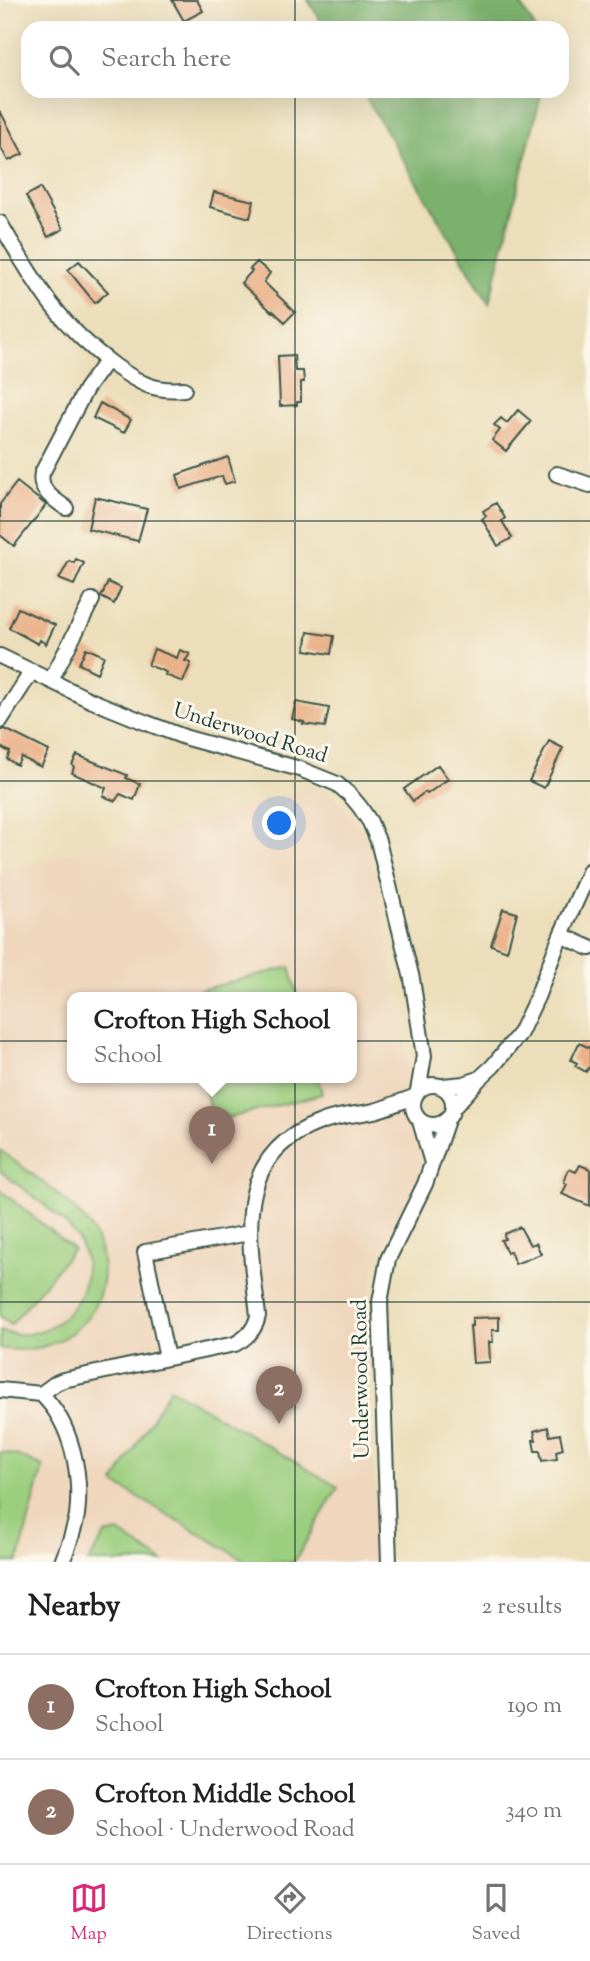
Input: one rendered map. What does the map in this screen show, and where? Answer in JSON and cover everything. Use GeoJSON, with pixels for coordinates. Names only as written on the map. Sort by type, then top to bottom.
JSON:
{"type":"FeatureCollection","features":[{"type":"Feature","properties":{"kind":"street"},"geometry":{"type":"LineString","coordinates":[[0,223],[37,287],[59,316],[94,350],[154,389],[184,389]]}},
{"type":"Feature","properties":{"kind":"street"},"geometry":{"type":"LineString","coordinates":[[66,508],[43,488],[40,482],[42,473],[86,389],[107,360]]}},
{"type":"Feature","properties":{"kind":"street"},"geometry":{"type":"LineString","coordinates":[[557,474],[590,485]]}},
{"type":"Feature","properties":{"kind":"street"},"geometry":{"type":"LineString","coordinates":[[51,680],[92,600]]}},
{"type":"Feature","properties":{"kind":"street","name":"Underwood Road"},"geometry":{"type":"LineString","coordinates":[[0,656],[90,699],[167,731],[319,776],[337,784],[350,794],[370,822],[386,867],[412,979],[424,1056],[416,1094]]}},
{"type":"Feature","properties":{"kind":"street"},"geometry":{"type":"LineString","coordinates":[[0,720],[32,671]]}},
{"type":"Feature","properties":{"kind":"street"},"geometry":{"type":"LineString","coordinates":[[374,1111],[418,1118],[433,1125],[440,1124],[450,1114],[520,1033],[590,870]]}},
{"type":"Feature","properties":{"kind":"street"},"geometry":{"type":"LineString","coordinates":[[561,935],[590,948]]}},
{"type":"Feature","properties":{"kind":"street","name":"Underwood Road"},"geometry":{"type":"LineString","coordinates":[[424,1056],[442,1086]]}},
{"type":"Feature","properties":{"kind":"street"},"geometry":{"type":"LineString","coordinates":[[41,1394],[63,1380],[235,1344],[251,1333],[258,1316],[249,1233],[251,1198],[256,1182],[269,1160],[284,1144],[306,1128],[320,1122],[337,1116],[374,1111],[416,1094],[428,1085],[464,1084],[479,1079]]}},
{"type":"Feature","properties":{"kind":"street"},"geometry":{"type":"LineString","coordinates":[[442,1086],[451,1095],[450,1114]]}},
{"type":"Feature","properties":{"kind":"street"},"geometry":{"type":"LineString","coordinates":[[416,1094],[413,1103],[432,1164]]}},
{"type":"Feature","properties":{"kind":"street","name":"Underwood Road"},"geometry":{"type":"LineString","coordinates":[[389,1562],[380,1301],[388,1259],[425,1184],[450,1114]]}},
{"type":"Feature","properties":{"kind":"street"},"geometry":{"type":"LineString","coordinates":[[167,1358],[145,1252],[249,1233]]}},
{"type":"Feature","properties":{"kind":"street"},"geometry":{"type":"LineString","coordinates":[[0,1390],[41,1394],[63,1423],[76,1469],[77,1514],[62,1562]]}},
{"type":"Feature","properties":{"kind":"shaded area"},"geometry":{"type":"Polygon","coordinates":[[[316,785],[330,793],[360,827],[376,871],[410,1076],[396,1103],[414,1139],[426,1154],[421,1174],[379,1253],[372,1275],[369,1299],[376,1562],[0,1562],[0,871],[201,821],[316,785]]]}},
{"type":"Feature","properties":{"kind":"green space"},"geometry":{"type":"Polygon","coordinates":[[[308,0],[518,0],[531,21],[321,21],[308,0]]]}},
{"type":"Feature","properties":{"kind":"green space"},"geometry":{"type":"Polygon","coordinates":[[[366,98],[540,98],[489,304],[366,98]]]}},
{"type":"Feature","properties":{"kind":"green space"},"geometry":{"type":"Polygon","coordinates":[[[290,967],[296,992],[193,992],[290,967]]]}},
{"type":"Feature","properties":{"kind":"green space"},"geometry":{"type":"Polygon","coordinates":[[[203,1083],[319,1083],[322,1094],[213,1122],[203,1083]]]}},
{"type":"Feature","properties":{"kind":"green space"},"geometry":{"type":"Polygon","coordinates":[[[0,1150],[83,1217],[101,1252],[103,1276],[98,1298],[87,1318],[71,1333],[50,1344],[26,1350],[0,1348],[0,1331],[20,1334],[39,1331],[56,1323],[70,1310],[80,1295],[85,1277],[85,1257],[77,1238],[63,1221],[0,1171],[0,1150]]]}},
{"type":"Feature","properties":{"kind":"green space"},"geometry":{"type":"Polygon","coordinates":[[[0,1190],[73,1249],[11,1325],[0,1316],[0,1190]]]}},
{"type":"Feature","properties":{"kind":"green space"},"geometry":{"type":"Polygon","coordinates":[[[170,1388],[338,1487],[294,1562],[248,1562],[114,1483],[170,1388]]]}},
{"type":"Feature","properties":{"kind":"green space"},"geometry":{"type":"Polygon","coordinates":[[[0,1452],[19,1456],[43,1467],[18,1562],[0,1562],[0,1452]]]}},
{"type":"Feature","properties":{"kind":"green space"},"geometry":{"type":"Polygon","coordinates":[[[119,1532],[163,1562],[88,1562],[105,1535],[119,1532]]]}},
{"type":"Feature","properties":{"kind":"building"},"geometry":{"type":"Polygon","coordinates":[[[172,0],[197,0],[203,11],[184,21],[172,0]]]}},
{"type":"Feature","properties":{"kind":"building"},"geometry":{"type":"Polygon","coordinates":[[[0,111],[23,154],[8,161],[0,146],[0,111]]]}},
{"type":"Feature","properties":{"kind":"building"},"geometry":{"type":"Polygon","coordinates":[[[40,188],[63,229],[48,237],[26,196],[40,188]]]}},
{"type":"Feature","properties":{"kind":"building"},"geometry":{"type":"Polygon","coordinates":[[[214,192],[254,201],[250,218],[210,207],[214,192]]]}},
{"type":"Feature","properties":{"kind":"building"},"geometry":{"type":"Polygon","coordinates":[[[79,261],[108,292],[95,303],[68,270],[79,261]]]}},
{"type":"Feature","properties":{"kind":"building"},"geometry":{"type":"Polygon","coordinates":[[[257,262],[270,273],[264,282],[295,312],[285,322],[241,283],[257,262]]]}},
{"type":"Feature","properties":{"kind":"building"},"geometry":{"type":"Polygon","coordinates":[[[294,355],[295,371],[303,371],[301,402],[297,402],[297,405],[280,406],[278,356],[294,355]]]}},
{"type":"Feature","properties":{"kind":"building"},"geometry":{"type":"Polygon","coordinates":[[[100,403],[131,420],[124,433],[93,418],[100,403]]]}},
{"type":"Feature","properties":{"kind":"building"},"geometry":{"type":"Polygon","coordinates":[[[518,410],[531,421],[506,451],[492,440],[500,430],[494,425],[501,418],[507,423],[518,410]]]}},
{"type":"Feature","properties":{"kind":"building"},"geometry":{"type":"Polygon","coordinates":[[[228,457],[235,481],[225,484],[222,476],[181,489],[177,475],[228,457]]]}},
{"type":"Feature","properties":{"kind":"building"},"geometry":{"type":"Polygon","coordinates":[[[17,482],[46,505],[14,546],[0,535],[0,504],[17,482]]]}},
{"type":"Feature","properties":{"kind":"building"},"geometry":{"type":"Polygon","coordinates":[[[95,497],[147,509],[138,541],[88,529],[95,497]]]}},
{"type":"Feature","properties":{"kind":"building"},"geometry":{"type":"Polygon","coordinates":[[[496,503],[512,538],[498,546],[482,519],[486,516],[483,511],[496,503]]]}},
{"type":"Feature","properties":{"kind":"building"},"geometry":{"type":"Polygon","coordinates":[[[76,559],[84,563],[74,585],[59,579],[69,561],[74,563],[76,559]]]}},
{"type":"Feature","properties":{"kind":"building"},"geometry":{"type":"Polygon","coordinates":[[[108,582],[121,588],[114,604],[101,597],[108,582]]]}},
{"type":"Feature","properties":{"kind":"building"},"geometry":{"type":"Polygon","coordinates":[[[18,608],[55,625],[46,644],[40,640],[38,644],[9,628],[18,608]]]}},
{"type":"Feature","properties":{"kind":"building"},"geometry":{"type":"Polygon","coordinates":[[[308,632],[334,636],[331,654],[305,650],[308,632]]]}},
{"type":"Feature","properties":{"kind":"building"},"geometry":{"type":"Polygon","coordinates":[[[86,648],[104,656],[97,673],[79,664],[86,648]]]}},
{"type":"Feature","properties":{"kind":"building"},"geometry":{"type":"Polygon","coordinates":[[[154,649],[177,658],[180,650],[190,654],[185,661],[191,663],[183,682],[148,665],[154,649]]]}},
{"type":"Feature","properties":{"kind":"building"},"geometry":{"type":"Polygon","coordinates":[[[296,702],[329,708],[325,727],[303,724],[304,722],[292,719],[296,702]]]}},
{"type":"Feature","properties":{"kind":"building"},"geometry":{"type":"Polygon","coordinates":[[[5,729],[49,751],[41,767],[21,757],[17,765],[7,759],[10,752],[0,747],[0,731],[5,729]]]}},
{"type":"Feature","properties":{"kind":"building"},"geometry":{"type":"Polygon","coordinates":[[[549,741],[563,748],[544,788],[529,781],[549,741]]]}},
{"type":"Feature","properties":{"kind":"building"},"geometry":{"type":"Polygon","coordinates":[[[77,755],[127,775],[126,778],[140,784],[134,800],[120,794],[115,801],[103,796],[106,788],[72,773],[72,765],[77,755]]]}},
{"type":"Feature","properties":{"kind":"building"},"geometry":{"type":"Polygon","coordinates":[[[438,765],[448,779],[413,801],[404,789],[438,765]]]}},
{"type":"Feature","properties":{"kind":"building"},"geometry":{"type":"Polygon","coordinates":[[[503,909],[517,913],[507,951],[491,945],[503,909]]]}},
{"type":"Feature","properties":{"kind":"building"},"geometry":{"type":"Polygon","coordinates":[[[579,1043],[590,1048],[590,1069],[586,1072],[575,1066],[577,1063],[571,1060],[579,1043]]]}},
{"type":"Feature","properties":{"kind":"building"},"geometry":{"type":"Polygon","coordinates":[[[580,1165],[590,1169],[590,1206],[562,1194],[567,1184],[564,1182],[569,1169],[576,1172],[580,1165]]]}},
{"type":"Feature","properties":{"kind":"building"},"geometry":{"type":"Polygon","coordinates":[[[520,1227],[530,1245],[536,1243],[541,1254],[515,1264],[510,1251],[507,1253],[501,1240],[505,1239],[504,1234],[520,1227]]]}},
{"type":"Feature","properties":{"kind":"building"},"geometry":{"type":"Polygon","coordinates":[[[499,1317],[499,1330],[492,1330],[493,1342],[489,1342],[490,1362],[473,1363],[470,1326],[472,1318],[499,1317]]]}},
{"type":"Feature","properties":{"kind":"building"},"geometry":{"type":"Polygon","coordinates":[[[548,1427],[550,1436],[560,1434],[563,1449],[556,1451],[557,1459],[542,1461],[540,1451],[535,1451],[534,1431],[548,1427]]]}},
{"type":"Feature","properties":{"kind":"place","name":"Crofton High School"},"geometry":{"type":"Point","coordinates":[212,1164]}},
{"type":"Feature","properties":{"kind":"place","name":"Crofton Middle School"},"geometry":{"type":"Point","coordinates":[279,1424]}}]}
